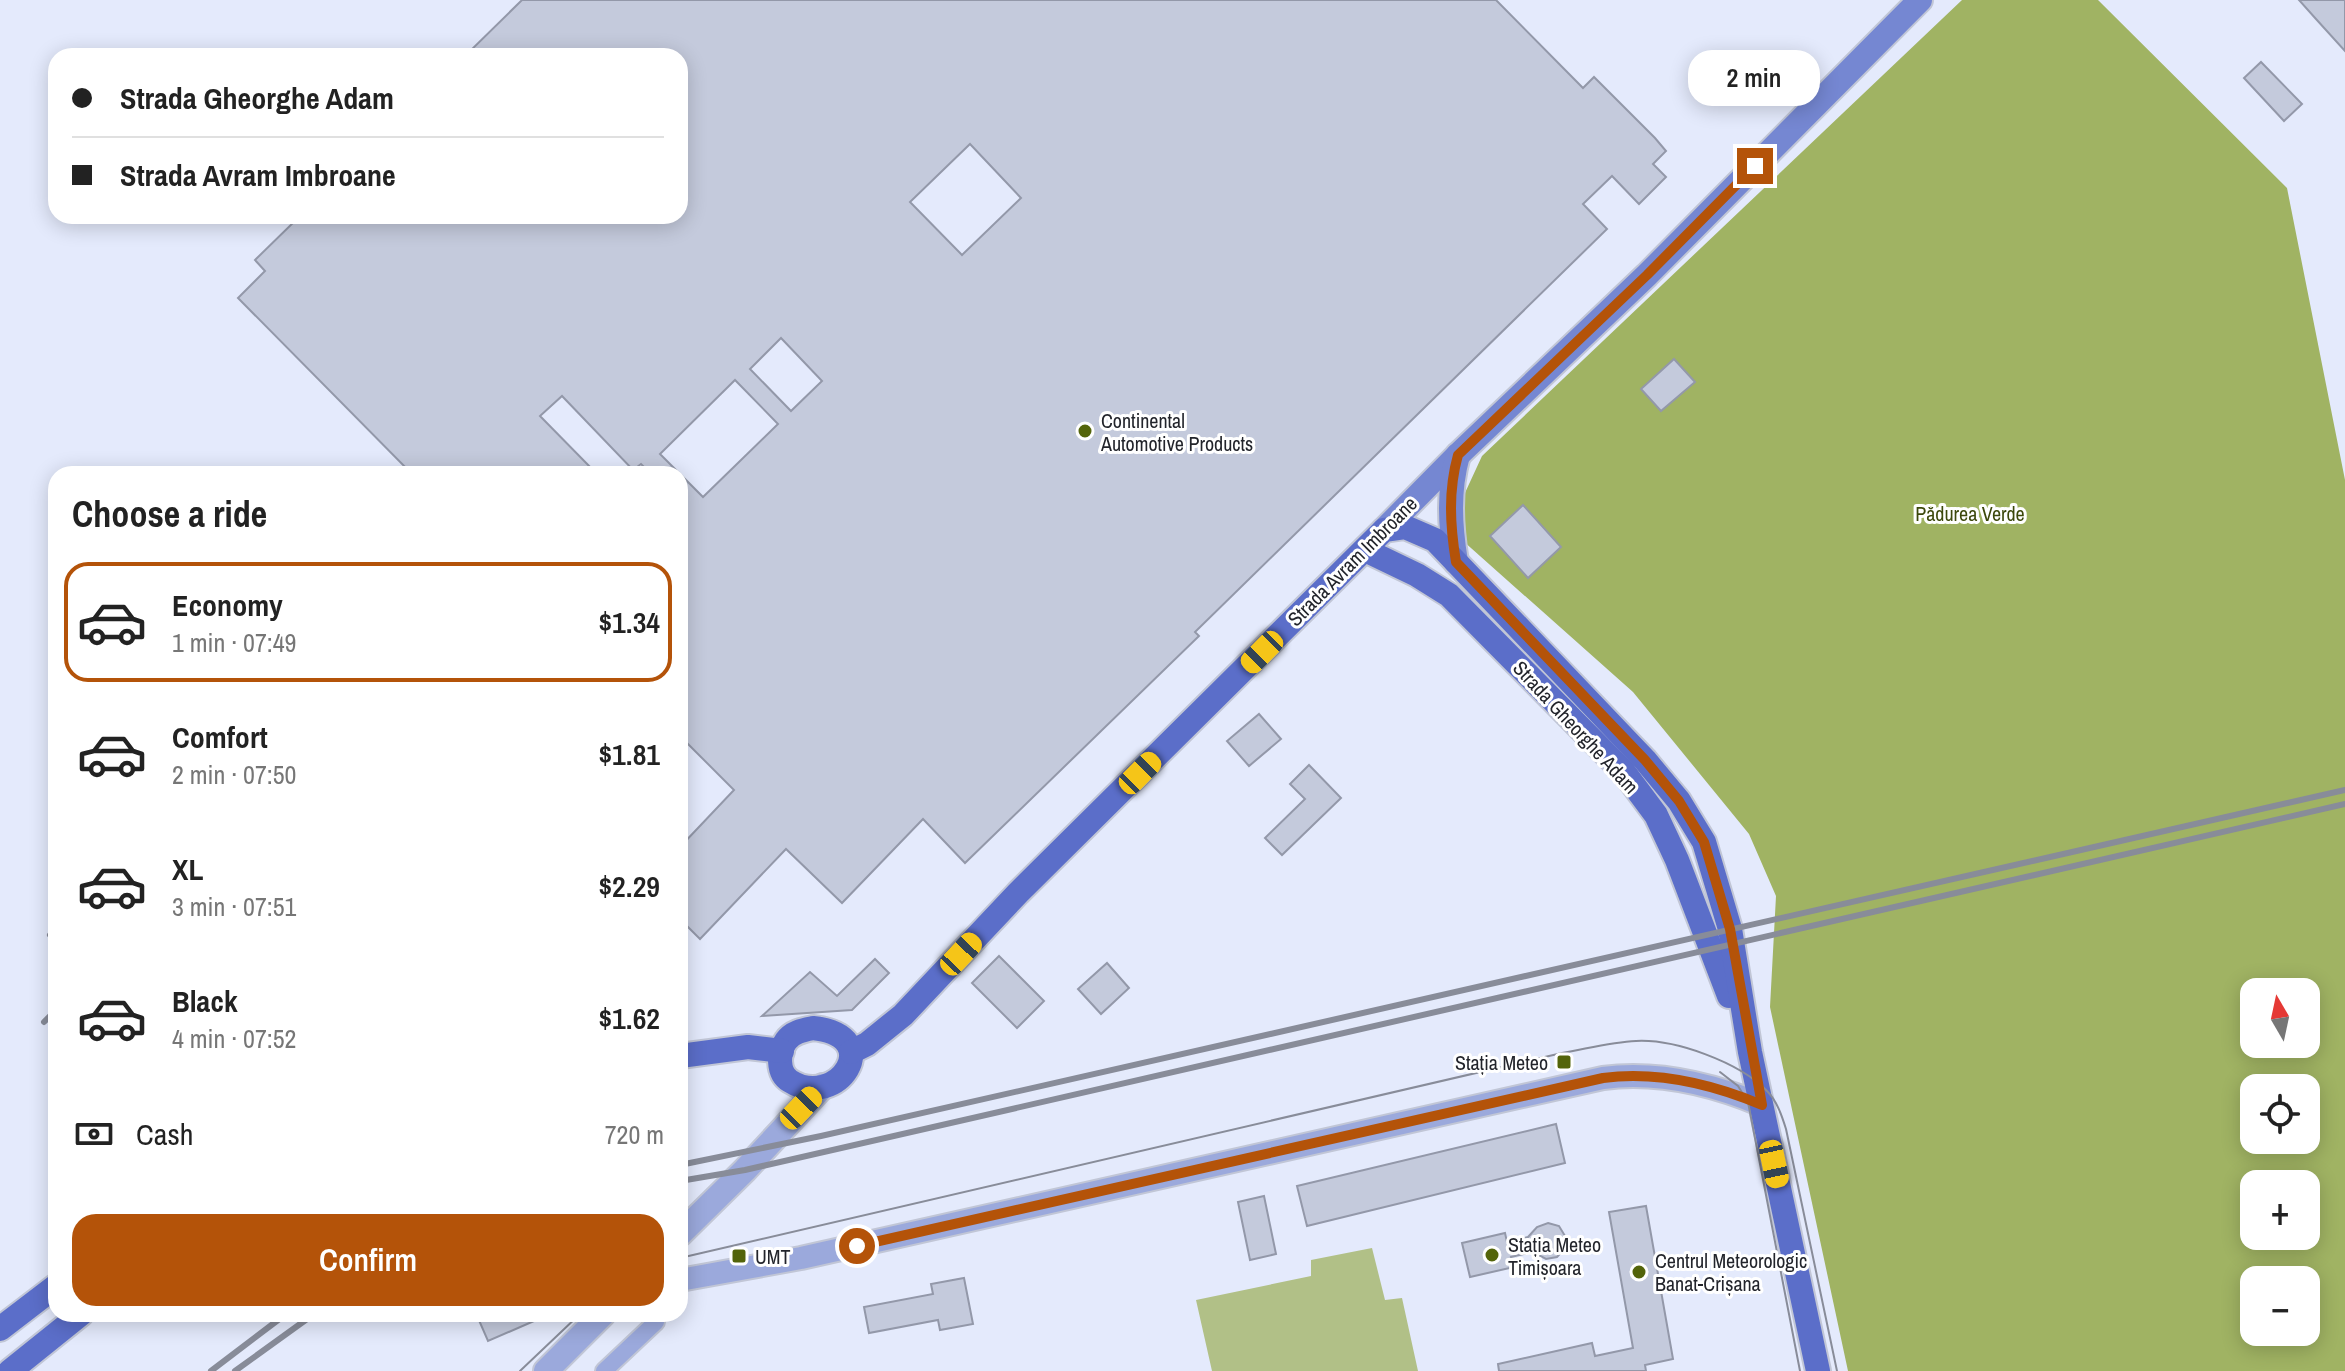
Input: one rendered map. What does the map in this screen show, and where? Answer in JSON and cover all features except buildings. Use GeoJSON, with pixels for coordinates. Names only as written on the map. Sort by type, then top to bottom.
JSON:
{"type":"FeatureCollection","features":[{"type":"Feature","properties":{"kind":"main road","name":"Strada Avram Imbroane"},"geometry":{"type":"LineString","coordinates":[[851,1052],[867,1044],[903,1015],[1018,893],[1458,455],[1647,275],[1920,0]]}},
{"type":"Feature","properties":{"kind":"main road"},"geometry":{"type":"LineString","coordinates":[[1456,562],[1450,529],[1451,484],[1458,455]]}},
{"type":"Feature","properties":{"kind":"main road","name":"Strada Gheorghe Adam"},"geometry":{"type":"LineString","coordinates":[[1384,530],[1405,527],[1435,540],[1645,760],[1679,801],[1704,842],[1730,929],[1750,1052],[1818,1371]]}},
{"type":"Feature","properties":{"kind":"main road","name":"Strada Gheorghe Adam"},"geometry":{"type":"LineString","coordinates":[[1365,550],[1417,575],[1449,595],[1624,772],[1656,815],[1677,860],[1750,1052]]}},
{"type":"Feature","properties":{"kind":"main road"},"geometry":{"type":"LineString","coordinates":[[813,1028],[839,1034],[846,1040],[851,1052],[848,1071],[823,1086],[811,1087],[790,1081],[781,1068],[786,1041],[793,1034],[813,1028]]}},
{"type":"Feature","properties":{"kind":"main road"},"geometry":{"type":"LineString","coordinates":[[688,1055],[748,1047],[782,1051]]}},
{"type":"Feature","properties":{"kind":"main road"},"geometry":{"type":"LineString","coordinates":[[0,1329],[48,1292]]}},
{"type":"Feature","properties":{"kind":"main road"},"geometry":{"type":"LineString","coordinates":[[10,1371],[71,1322]]}},
{"type":"Feature","properties":{"kind":"street"},"geometry":{"type":"LineString","coordinates":[[688,1279],[815,1255],[1603,1078],[1654,1075],[1720,1090],[1762,1105]]}},
{"type":"Feature","properties":{"kind":"street"},"geometry":{"type":"LineString","coordinates":[[784,1125],[790,1081]]}},
{"type":"Feature","properties":{"kind":"street"},"geometry":{"type":"LineString","coordinates":[[688,1226],[823,1086]]}},
{"type":"Feature","properties":{"kind":"street"},"geometry":{"type":"LineString","coordinates":[[546,1371],[595,1322]]}},
{"type":"Feature","properties":{"kind":"street"},"geometry":{"type":"LineString","coordinates":[[604,1371],[656,1322]]}},
{"type":"Feature","properties":{"kind":"green space","name":"Pădurea Verde"},"geometry":{"type":"Polygon","coordinates":[[[1962,0],[2098,0],[2287,188],[2345,480],[2345,1371],[1848,1371],[1770,1007],[1776,896],[1749,834],[1633,692],[1462,540],[1458,508],[1482,456],[1962,0]]]}},
{"type":"Feature","properties":{"kind":"green space"},"geometry":{"type":"Polygon","coordinates":[[[1372,1248],[1385,1300],[1402,1298],[1418,1371],[1212,1371],[1196,1300],[1311,1276],[1311,1260],[1372,1248]]]}},
{"type":"Feature","properties":{"kind":"tram line"},"geometry":{"type":"LineString","coordinates":[[688,1256],[1562,1053],[1617,1043],[1652,1041],[1687,1048],[1724,1062],[1755,1080],[1776,1104],[1786,1129],[1837,1371]]}},
{"type":"Feature","properties":{"kind":"tram line"},"geometry":{"type":"LineString","coordinates":[[1720,1072],[1738,1086],[1748,1102],[1800,1371]]}},
{"type":"Feature","properties":{"kind":"tram line"},"geometry":{"type":"LineString","coordinates":[[520,1371],[572,1322]]}},
{"type":"Feature","properties":{"kind":"railway"},"geometry":{"type":"LineString","coordinates":[[688,1163],[821,1136],[2345,790]]}},
{"type":"Feature","properties":{"kind":"railway"},"geometry":{"type":"LineString","coordinates":[[688,1180],[745,1170],[2345,804]]}},
{"type":"Feature","properties":{"kind":"railway"},"geometry":{"type":"LineString","coordinates":[[44,1022],[48,1018]]}},
{"type":"Feature","properties":{"kind":"railway"},"geometry":{"type":"LineString","coordinates":[[211,1371],[275,1322]]}},
{"type":"Feature","properties":{"kind":"railway"},"geometry":{"type":"LineString","coordinates":[[235,1371],[303,1322]]}},
{"type":"Feature","properties":{"kind":"place","name":"Continental Automotive Products"},"geometry":{"type":"Point","coordinates":[1085,431]}},
{"type":"Feature","properties":{"kind":"place","name":"Stația Meteo"},"geometry":{"type":"Point","coordinates":[1564,1062]}},
{"type":"Feature","properties":{"kind":"place","name":"Stația Meteo Timișoara"},"geometry":{"type":"Point","coordinates":[1492,1255]}},
{"type":"Feature","properties":{"kind":"place","name":"UMT"},"geometry":{"type":"Point","coordinates":[739,1256]}},
{"type":"Feature","properties":{"kind":"place","name":"Centrul Meteorologic Banat-Crișana"},"geometry":{"type":"Point","coordinates":[1639,1272]}},
{"type":"Feature","properties":{"kind":"route"},"geometry":{"type":"LineString","coordinates":[[857,1246],[1603,1078],[1654,1075],[1720,1090],[1762,1105],[1730,929],[1704,842],[1679,801],[1645,760],[1456,562],[1450,529],[1451,484],[1458,455],[1647,275],[1755,166]]}}]}
